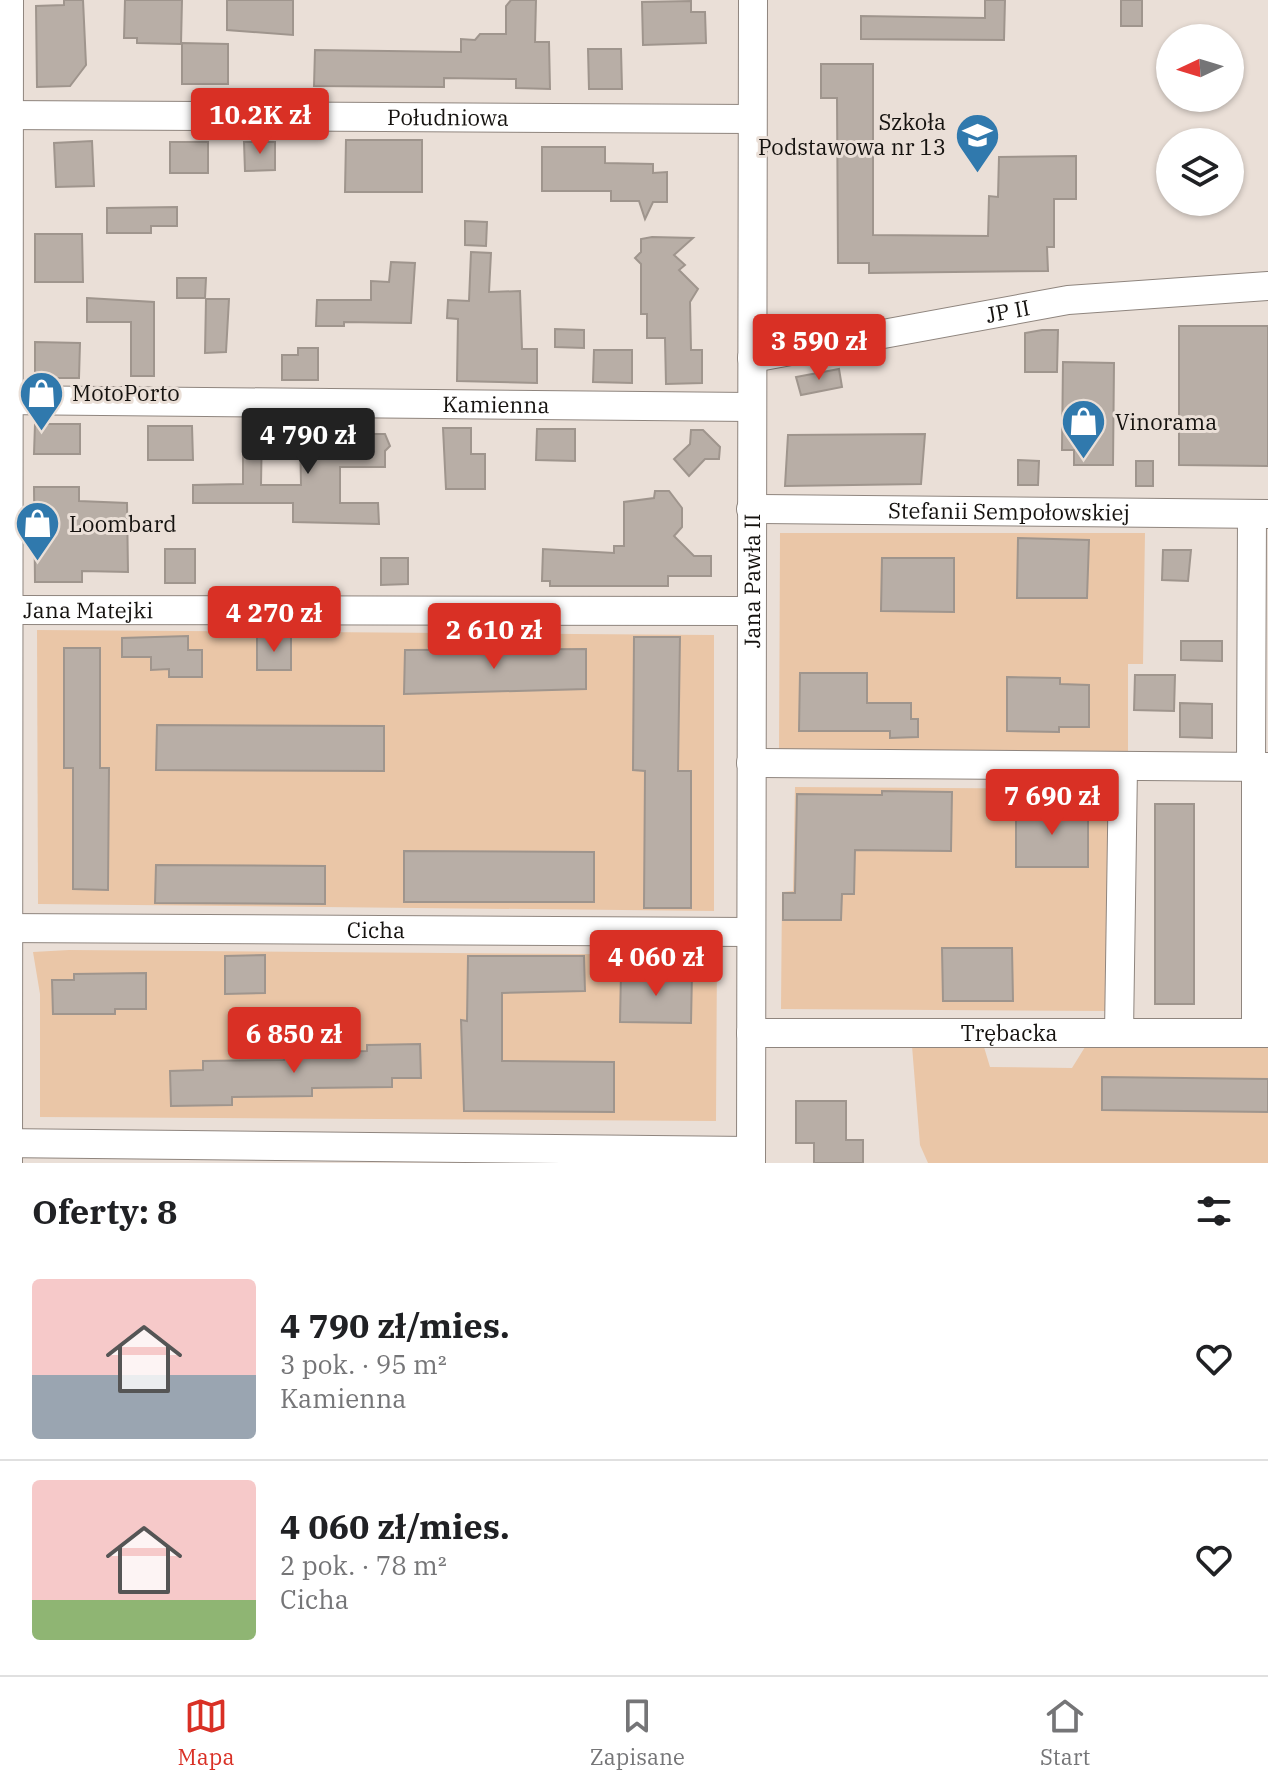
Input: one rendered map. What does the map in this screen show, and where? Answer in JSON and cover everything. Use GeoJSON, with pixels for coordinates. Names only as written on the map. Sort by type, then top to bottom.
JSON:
{"type":"FeatureCollection","features":[{"type":"Feature","properties":{"kind":"street"},"geometry":{"type":"LineString","coordinates":[[9,0],[4,115],[5,1150],[750,1157]]}},
{"type":"Feature","properties":{"kind":"street","name":"Jana Pawła II"},"geometry":{"type":"LineString","coordinates":[[750,1157],[753,0]]}},
{"type":"Feature","properties":{"kind":"street","name":"Południowa"},"geometry":{"type":"LineString","coordinates":[[4,115],[752,119]]}},
{"type":"Feature","properties":{"kind":"street","name":"JP II"},"geometry":{"type":"LineString","coordinates":[[752,358],[1068,300],[1268,286]]}},
{"type":"Feature","properties":{"kind":"street","name":"Kamienna"},"geometry":{"type":"LineString","coordinates":[[4,400],[751,407]]}},
{"type":"Feature","properties":{"kind":"street","name":"Stefanii Sempołowskiej"},"geometry":{"type":"LineString","coordinates":[[751,509],[1260,514]]}},
{"type":"Feature","properties":{"kind":"street"},"geometry":{"type":"LineString","coordinates":[[1260,514],[1258,767],[1262,1033]]}},
{"type":"Feature","properties":{"kind":"street","name":"Jana Matejki"},"geometry":{"type":"LineString","coordinates":[[3,610],[751,611]]}},
{"type":"Feature","properties":{"kind":"street"},"geometry":{"type":"LineString","coordinates":[[751,763],[1258,767]]}},
{"type":"Feature","properties":{"kind":"street"},"geometry":{"type":"LineString","coordinates":[[1119,1033],[1123,767]]}},
{"type":"Feature","properties":{"kind":"street","name":"Cicha"},"geometry":{"type":"LineString","coordinates":[[5,928],[751,932]]}},
{"type":"Feature","properties":{"kind":"street","name":"Trębacka"},"geometry":{"type":"LineString","coordinates":[[751,1033],[1262,1033]]}},
{"type":"Feature","properties":{"kind":"shaded area"},"geometry":{"type":"Polygon","coordinates":[[[780,533],[1145,533],[1143,664],[1128,664],[1128,753],[779,752],[780,533]]]}},
{"type":"Feature","properties":{"kind":"shaded area"},"geometry":{"type":"Polygon","coordinates":[[[37,630],[714,635],[714,911],[38,904],[37,630]]]}},
{"type":"Feature","properties":{"kind":"shaded area"},"geometry":{"type":"Polygon","coordinates":[[[795,787],[1110,789],[1109,1011],[781,1009],[782,892],[793,891],[795,787]]]}},
{"type":"Feature","properties":{"kind":"shaded area"},"geometry":{"type":"Polygon","coordinates":[[[33,952],[717,955],[716,1121],[40,1117],[40,994],[33,952]]]}},
{"type":"Feature","properties":{"kind":"shaded area"},"geometry":{"type":"Polygon","coordinates":[[[1268,1045],[1268,1163],[928,1163],[920,1145],[912,1046],[984,1047],[990,1067],[1072,1068],[1085,1047],[1268,1045]]]}},
{"type":"Feature","properties":{"kind":"building"},"geometry":{"type":"Polygon","coordinates":[[[64,0],[83,0],[86,65],[70,86],[37,87],[36,6],[64,5],[64,0]]]}},
{"type":"Feature","properties":{"kind":"building"},"geometry":{"type":"Polygon","coordinates":[[[125,0],[182,0],[181,44],[137,43],[137,38],[124,38],[125,0]]]}},
{"type":"Feature","properties":{"kind":"building"},"geometry":{"type":"Polygon","coordinates":[[[227,0],[293,0],[293,35],[227,30],[227,0]]]}},
{"type":"Feature","properties":{"kind":"building"},"geometry":{"type":"Polygon","coordinates":[[[511,0],[536,0],[535,42],[549,42],[550,89],[516,88],[516,79],[444,78],[444,87],[314,86],[315,50],[461,52],[461,39],[475,40],[480,34],[506,34],[506,6],[511,0]]]}},
{"type":"Feature","properties":{"kind":"building"},"geometry":{"type":"Polygon","coordinates":[[[985,0],[1005,0],[1004,40],[861,39],[861,16],[985,18],[985,0]]]}},
{"type":"Feature","properties":{"kind":"building"},"geometry":{"type":"Polygon","coordinates":[[[1121,0],[1142,0],[1142,26],[1121,26],[1121,0]]]}},
{"type":"Feature","properties":{"kind":"building"},"geometry":{"type":"Polygon","coordinates":[[[691,1],[691,12],[705,12],[706,43],[643,45],[642,2],[691,1]]]}},
{"type":"Feature","properties":{"kind":"building"},"geometry":{"type":"Polygon","coordinates":[[[182,43],[228,44],[228,84],[182,84],[182,43]]]}},
{"type":"Feature","properties":{"kind":"building"},"geometry":{"type":"Polygon","coordinates":[[[588,49],[621,49],[622,89],[589,89],[588,49]]]}},
{"type":"Feature","properties":{"kind":"building"},"geometry":{"type":"Polygon","coordinates":[[[821,64],[873,64],[873,235],[988,236],[989,196],[998,197],[999,157],[1076,156],[1076,199],[1054,199],[1054,247],[1047,247],[1048,271],[869,273],[869,263],[838,263],[837,98],[821,98],[821,64]]]}},
{"type":"Feature","properties":{"kind":"building"},"geometry":{"type":"Polygon","coordinates":[[[346,140],[422,140],[422,192],[345,192],[346,140]]]}},
{"type":"Feature","properties":{"kind":"building"},"geometry":{"type":"Polygon","coordinates":[[[92,141],[94,186],[56,187],[54,143],[92,141]]]}},
{"type":"Feature","properties":{"kind":"building"},"geometry":{"type":"Polygon","coordinates":[[[170,142],[208,142],[208,173],[170,173],[170,142]]]}},
{"type":"Feature","properties":{"kind":"building"},"geometry":{"type":"Polygon","coordinates":[[[244,142],[275,142],[275,170],[245,171],[244,142]]]}},
{"type":"Feature","properties":{"kind":"building"},"geometry":{"type":"Polygon","coordinates":[[[542,147],[605,147],[605,163],[653,164],[653,173],[667,172],[667,202],[653,202],[645,219],[639,201],[611,201],[611,191],[542,191],[542,147]]]}},
{"type":"Feature","properties":{"kind":"building"},"geometry":{"type":"Polygon","coordinates":[[[177,207],[177,226],[151,226],[151,233],[107,233],[107,208],[177,207]]]}},
{"type":"Feature","properties":{"kind":"building"},"geometry":{"type":"Polygon","coordinates":[[[465,221],[487,222],[486,246],[465,245],[465,221]]]}},
{"type":"Feature","properties":{"kind":"building"},"geometry":{"type":"Polygon","coordinates":[[[35,234],[82,234],[83,282],[35,282],[35,234]]]}},
{"type":"Feature","properties":{"kind":"building"},"geometry":{"type":"Polygon","coordinates":[[[693,238],[674,255],[685,265],[679,270],[698,289],[690,302],[691,350],[702,350],[702,383],[666,384],[665,338],[647,338],[647,314],[641,314],[641,264],[635,258],[641,252],[641,239],[693,238]]]}},
{"type":"Feature","properties":{"kind":"building"},"geometry":{"type":"Polygon","coordinates":[[[471,252],[491,253],[489,292],[520,291],[522,349],[537,349],[537,383],[457,381],[458,319],[447,318],[448,300],[469,301],[471,252]]]}},
{"type":"Feature","properties":{"kind":"building"},"geometry":{"type":"Polygon","coordinates":[[[391,262],[415,263],[411,323],[344,322],[344,326],[316,326],[317,300],[371,300],[371,281],[389,282],[391,262]]]}},
{"type":"Feature","properties":{"kind":"building"},"geometry":{"type":"Polygon","coordinates":[[[177,278],[206,278],[205,298],[177,298],[177,278]]]}},
{"type":"Feature","properties":{"kind":"building"},"geometry":{"type":"Polygon","coordinates":[[[87,298],[154,302],[154,376],[131,376],[131,322],[87,322],[87,298]]]}},
{"type":"Feature","properties":{"kind":"building"},"geometry":{"type":"Polygon","coordinates":[[[206,299],[229,299],[226,352],[205,353],[206,299]]]}},
{"type":"Feature","properties":{"kind":"building"},"geometry":{"type":"Polygon","coordinates":[[[1179,326],[1268,326],[1268,466],[1179,465],[1179,326]]]}},
{"type":"Feature","properties":{"kind":"building"},"geometry":{"type":"Polygon","coordinates":[[[555,329],[584,330],[584,348],[555,347],[555,329]]]}},
{"type":"Feature","properties":{"kind":"building"},"geometry":{"type":"Polygon","coordinates":[[[1058,330],[1057,372],[1025,372],[1025,333],[1058,330]]]}},
{"type":"Feature","properties":{"kind":"building"},"geometry":{"type":"Polygon","coordinates":[[[35,342],[80,343],[79,378],[40,378],[35,373],[35,342]]]}},
{"type":"Feature","properties":{"kind":"building"},"geometry":{"type":"Polygon","coordinates":[[[298,348],[318,348],[318,380],[282,380],[282,355],[298,355],[298,348]]]}},
{"type":"Feature","properties":{"kind":"building"},"geometry":{"type":"Polygon","coordinates":[[[594,350],[632,350],[632,383],[593,382],[594,350]]]}},
{"type":"Feature","properties":{"kind":"building"},"geometry":{"type":"Polygon","coordinates":[[[1063,362],[1114,363],[1113,465],[1074,465],[1074,450],[1062,450],[1063,362]]]}},
{"type":"Feature","properties":{"kind":"building"},"geometry":{"type":"Polygon","coordinates":[[[839,369],[842,387],[801,395],[796,377],[839,369]]]}},
{"type":"Feature","properties":{"kind":"building"},"geometry":{"type":"Polygon","coordinates":[[[35,424],[80,424],[80,454],[34,454],[35,424]]]}},
{"type":"Feature","properties":{"kind":"building"},"geometry":{"type":"Polygon","coordinates":[[[148,426],[192,426],[193,460],[148,460],[148,426]]]}},
{"type":"Feature","properties":{"kind":"building"},"geometry":{"type":"Polygon","coordinates":[[[243,427],[262,427],[261,485],[301,485],[300,428],[367,427],[367,434],[385,434],[390,446],[385,451],[385,467],[340,467],[340,503],[378,503],[379,524],[293,522],[293,503],[193,503],[193,485],[243,484],[243,427]]]}},
{"type":"Feature","properties":{"kind":"building"},"geometry":{"type":"Polygon","coordinates":[[[443,428],[471,428],[471,454],[485,454],[485,489],[446,489],[443,428]]]}},
{"type":"Feature","properties":{"kind":"building"},"geometry":{"type":"Polygon","coordinates":[[[537,429],[575,429],[575,461],[536,460],[537,429]]]}},
{"type":"Feature","properties":{"kind":"building"},"geometry":{"type":"Polygon","coordinates":[[[691,430],[703,430],[720,447],[719,459],[705,459],[689,476],[674,459],[690,444],[691,430]]]}},
{"type":"Feature","properties":{"kind":"building"},"geometry":{"type":"Polygon","coordinates":[[[925,434],[921,484],[785,486],[788,435],[925,434]]]}},
{"type":"Feature","properties":{"kind":"building"},"geometry":{"type":"Polygon","coordinates":[[[1018,460],[1039,461],[1038,485],[1018,485],[1018,460]]]}},
{"type":"Feature","properties":{"kind":"building"},"geometry":{"type":"Polygon","coordinates":[[[1136,461],[1153,461],[1153,486],[1136,486],[1136,461]]]}},
{"type":"Feature","properties":{"kind":"building"},"geometry":{"type":"Polygon","coordinates":[[[34,487],[79,487],[79,501],[127,503],[128,572],[82,571],[82,582],[35,582],[34,487]]]}},
{"type":"Feature","properties":{"kind":"building"},"geometry":{"type":"Polygon","coordinates":[[[655,491],[669,491],[682,508],[682,527],[674,536],[694,556],[711,556],[711,576],[668,576],[668,586],[550,586],[550,581],[542,581],[543,549],[614,553],[614,546],[624,546],[624,502],[654,498],[655,491]]]}},
{"type":"Feature","properties":{"kind":"building"},"geometry":{"type":"Polygon","coordinates":[[[1018,538],[1089,540],[1087,598],[1017,598],[1018,538]]]}},
{"type":"Feature","properties":{"kind":"building"},"geometry":{"type":"Polygon","coordinates":[[[165,549],[195,549],[195,583],[165,583],[165,549]]]}},
{"type":"Feature","properties":{"kind":"building"},"geometry":{"type":"Polygon","coordinates":[[[1163,550],[1191,550],[1188,581],[1162,580],[1163,550]]]}},
{"type":"Feature","properties":{"kind":"building"},"geometry":{"type":"Polygon","coordinates":[[[381,558],[408,558],[408,584],[381,585],[381,558]]]}},
{"type":"Feature","properties":{"kind":"building"},"geometry":{"type":"Polygon","coordinates":[[[882,558],[954,558],[954,612],[881,611],[882,558]]]}},
{"type":"Feature","properties":{"kind":"building"},"geometry":{"type":"Polygon","coordinates":[[[188,636],[188,650],[202,650],[202,677],[169,677],[169,669],[151,670],[151,657],[122,657],[122,638],[188,636]]]}},
{"type":"Feature","properties":{"kind":"building"},"geometry":{"type":"Polygon","coordinates":[[[257,637],[291,637],[291,670],[257,670],[257,637]]]}},
{"type":"Feature","properties":{"kind":"building"},"geometry":{"type":"Polygon","coordinates":[[[634,637],[680,637],[678,771],[691,771],[691,908],[644,908],[645,771],[633,770],[634,637]]]}},
{"type":"Feature","properties":{"kind":"building"},"geometry":{"type":"Polygon","coordinates":[[[1181,641],[1222,641],[1222,661],[1181,660],[1181,641]]]}},
{"type":"Feature","properties":{"kind":"building"},"geometry":{"type":"Polygon","coordinates":[[[64,648],[100,648],[100,768],[109,768],[108,890],[73,889],[73,768],[64,768],[64,648]]]}},
{"type":"Feature","properties":{"kind":"building"},"geometry":{"type":"Polygon","coordinates":[[[586,649],[586,689],[404,694],[405,650],[586,649]]]}},
{"type":"Feature","properties":{"kind":"building"},"geometry":{"type":"Polygon","coordinates":[[[800,673],[867,673],[867,703],[911,703],[911,719],[918,719],[918,737],[890,738],[890,731],[799,731],[800,673]]]}},
{"type":"Feature","properties":{"kind":"building"},"geometry":{"type":"Polygon","coordinates":[[[1135,675],[1175,675],[1174,711],[1134,710],[1135,675]]]}},
{"type":"Feature","properties":{"kind":"building"},"geometry":{"type":"Polygon","coordinates":[[[1007,677],[1060,678],[1060,684],[1089,685],[1089,727],[1059,727],[1059,732],[1007,731],[1007,677]]]}},
{"type":"Feature","properties":{"kind":"building"},"geometry":{"type":"Polygon","coordinates":[[[1180,703],[1212,704],[1212,738],[1180,737],[1180,703]]]}},
{"type":"Feature","properties":{"kind":"building"},"geometry":{"type":"Polygon","coordinates":[[[157,725],[384,726],[384,771],[156,770],[157,725]]]}},
{"type":"Feature","properties":{"kind":"building"},"geometry":{"type":"Polygon","coordinates":[[[882,791],[952,792],[951,851],[855,850],[854,894],[842,894],[841,920],[783,920],[783,893],[795,893],[797,794],[882,795],[882,791]]]}},
{"type":"Feature","properties":{"kind":"building"},"geometry":{"type":"Polygon","coordinates":[[[1155,804],[1194,804],[1194,1004],[1155,1004],[1155,804]]]}},
{"type":"Feature","properties":{"kind":"building"},"geometry":{"type":"Polygon","coordinates":[[[1016,807],[1088,808],[1088,867],[1016,867],[1016,807]]]}},
{"type":"Feature","properties":{"kind":"building"},"geometry":{"type":"Polygon","coordinates":[[[404,851],[594,852],[594,902],[404,902],[404,851]]]}},
{"type":"Feature","properties":{"kind":"building"},"geometry":{"type":"Polygon","coordinates":[[[156,865],[325,866],[325,904],[155,903],[156,865]]]}},
{"type":"Feature","properties":{"kind":"building"},"geometry":{"type":"Polygon","coordinates":[[[942,948],[1012,948],[1013,1001],[943,1001],[942,948]]]}},
{"type":"Feature","properties":{"kind":"building"},"geometry":{"type":"Polygon","coordinates":[[[265,955],[265,993],[225,994],[225,956],[265,955]]]}},
{"type":"Feature","properties":{"kind":"building"},"geometry":{"type":"Polygon","coordinates":[[[468,956],[584,956],[585,991],[502,993],[502,1061],[614,1062],[614,1112],[464,1111],[461,1020],[467,1021],[468,956]]]}},
{"type":"Feature","properties":{"kind":"building"},"geometry":{"type":"Polygon","coordinates":[[[621,972],[692,973],[691,1023],[620,1022],[621,972]]]}},
{"type":"Feature","properties":{"kind":"building"},"geometry":{"type":"Polygon","coordinates":[[[146,973],[146,1009],[115,1009],[115,1014],[53,1014],[52,980],[74,980],[74,974],[146,973]]]}},
{"type":"Feature","properties":{"kind":"building"},"geometry":{"type":"Polygon","coordinates":[[[420,1044],[421,1078],[392,1078],[392,1087],[312,1088],[312,1096],[232,1097],[232,1105],[171,1106],[170,1071],[203,1070],[203,1061],[284,1060],[283,1053],[367,1051],[367,1045],[420,1044]]]}},
{"type":"Feature","properties":{"kind":"building"},"geometry":{"type":"Polygon","coordinates":[[[1102,1077],[1268,1079],[1268,1112],[1102,1110],[1102,1077]]]}},
{"type":"Feature","properties":{"kind":"building"},"geometry":{"type":"Polygon","coordinates":[[[796,1101],[846,1101],[846,1140],[863,1140],[863,1163],[814,1163],[814,1143],[796,1143],[796,1101]]]}},
{"type":"Feature","properties":{"kind":"place","name":"Szkoła Podstawowa nr 13"},"geometry":{"type":"Point","coordinates":[977,174]}},
{"type":"Feature","properties":{"kind":"place","name":"MotoPorto"},"geometry":{"type":"Point","coordinates":[41,432]}},
{"type":"Feature","properties":{"kind":"place","name":"Vinorama"},"geometry":{"type":"Point","coordinates":[1084,461]}},
{"type":"Feature","properties":{"kind":"place","name":"Loombard"},"geometry":{"type":"Point","coordinates":[38,563]}}]}
